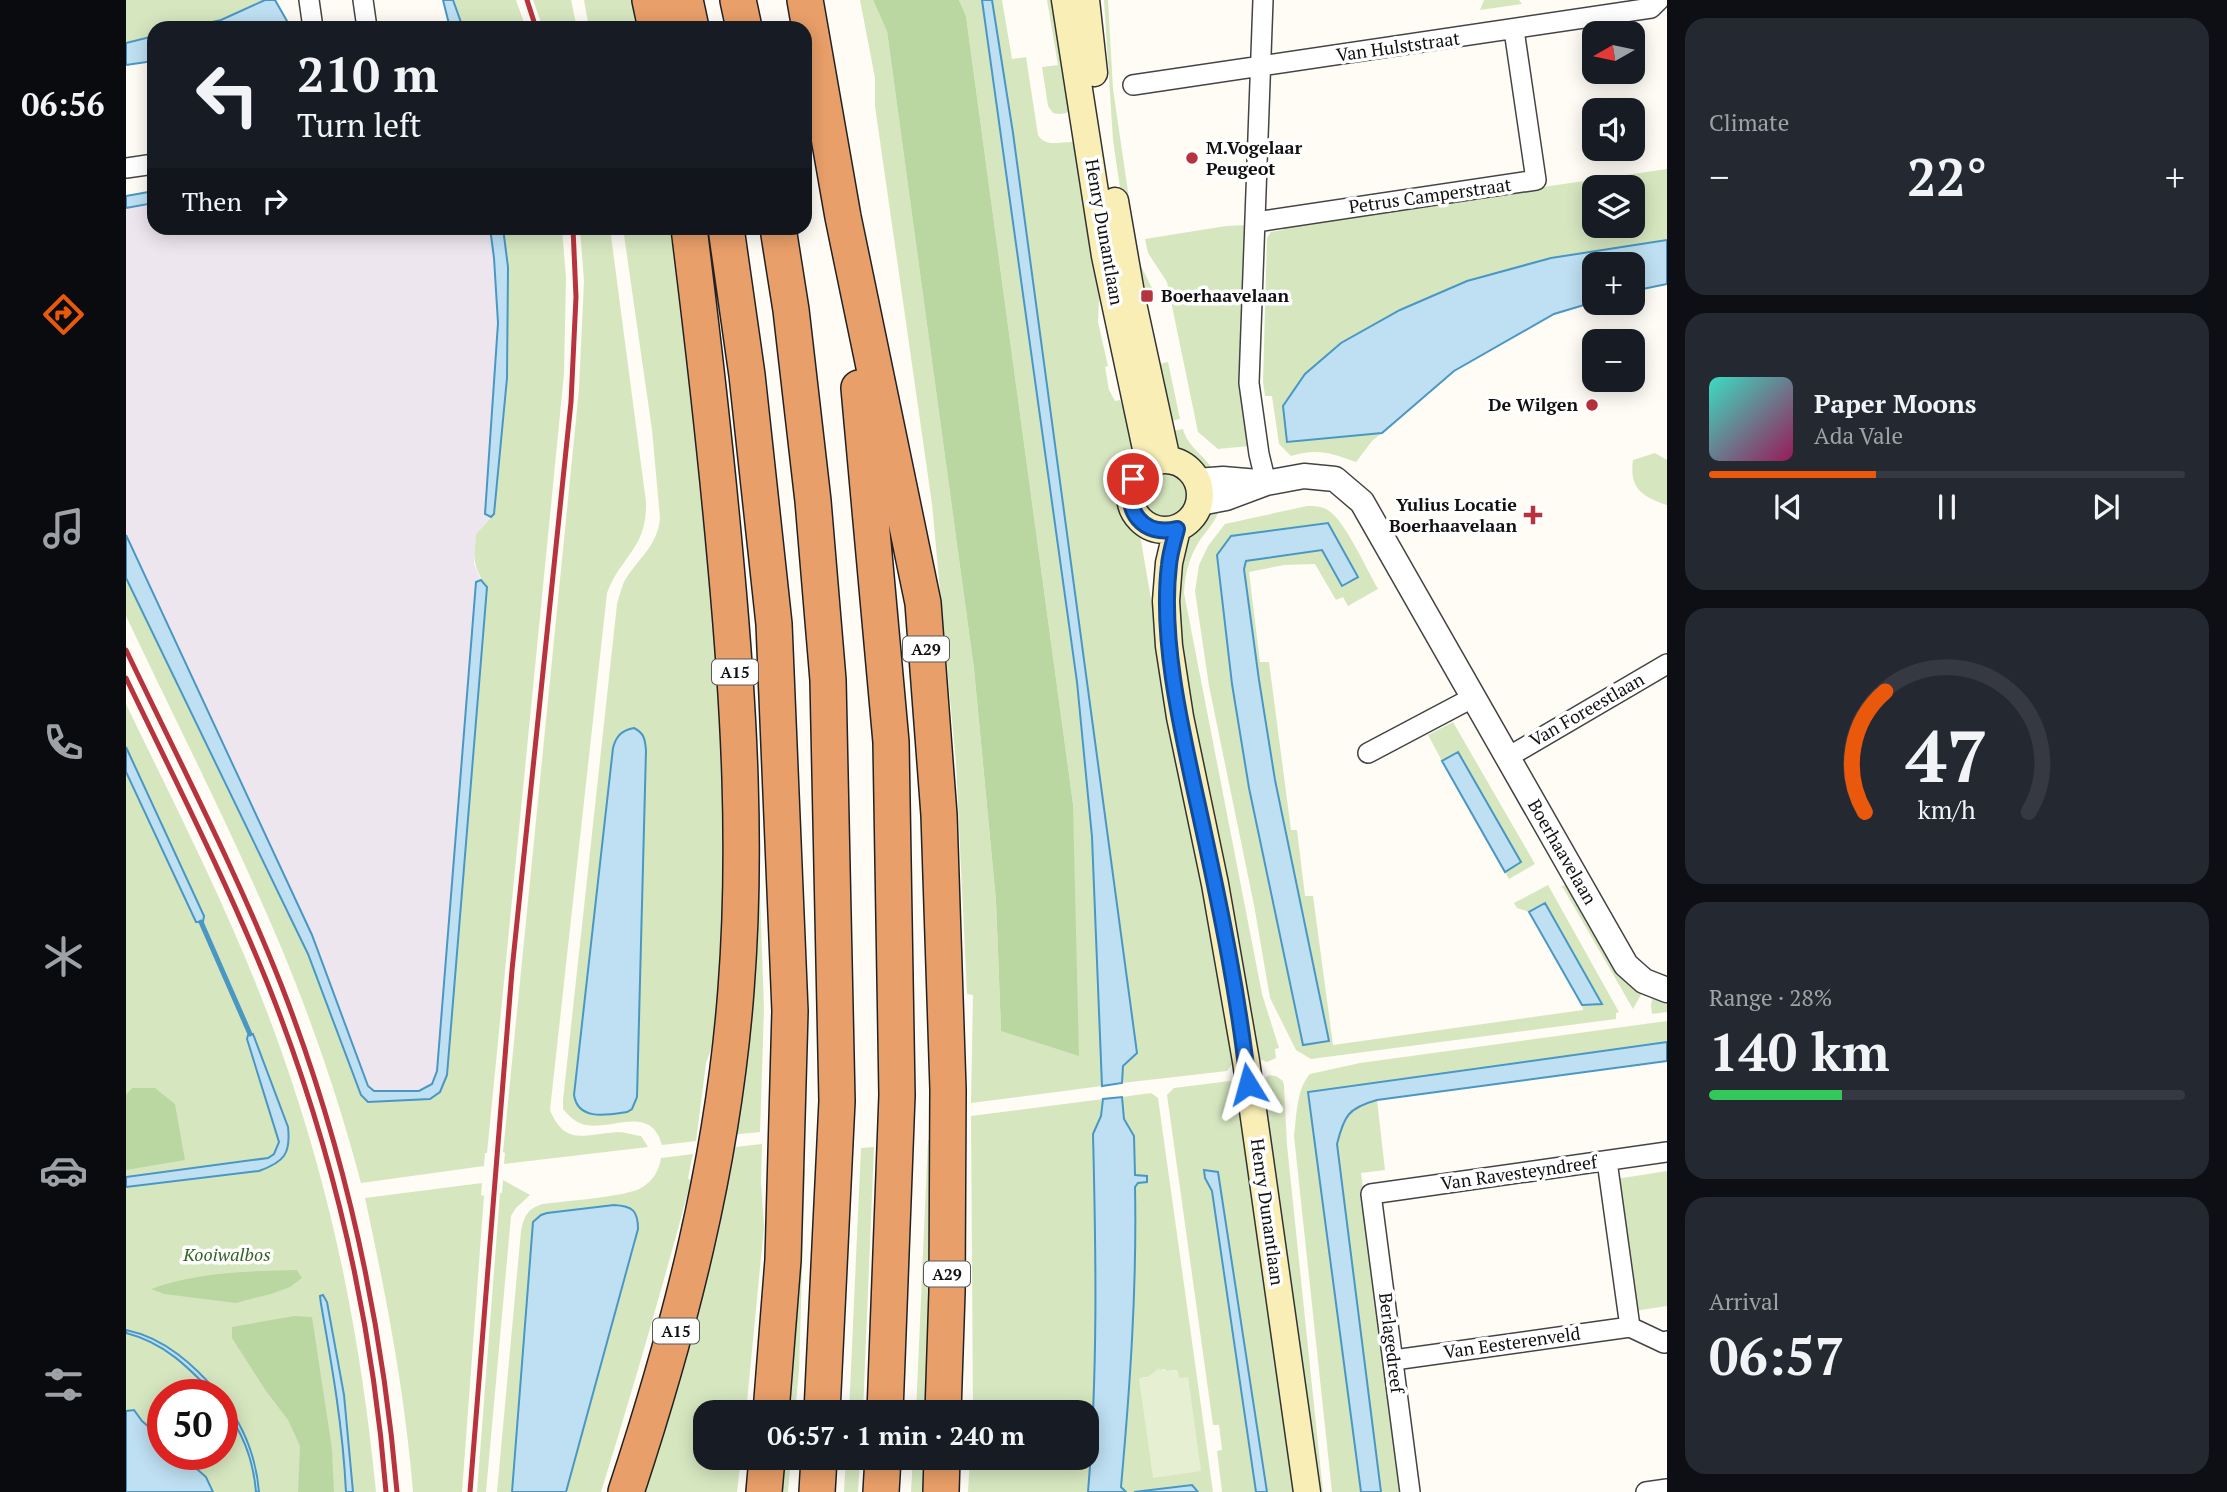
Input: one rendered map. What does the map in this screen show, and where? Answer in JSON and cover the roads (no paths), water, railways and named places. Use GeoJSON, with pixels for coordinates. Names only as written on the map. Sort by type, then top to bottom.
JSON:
{"type":"FeatureCollection","features":[{"type":"Feature","properties":{"kind":"highway"},"geometry":{"type":"LineString","coordinates":[[650,0],[654,21]]}},
{"type":"Feature","properties":{"kind":"highway"},"geometry":{"type":"LineString","coordinates":[[685,0],[690,21]]}},
{"type":"Feature","properties":{"kind":"highway"},"geometry":{"type":"LineString","coordinates":[[738,0],[742,21]]}},
{"type":"Feature","properties":{"kind":"highway"},"geometry":{"type":"LineString","coordinates":[[806,0],[810,21]]}},
{"type":"Feature","properties":{"kind":"highway"},"geometry":{"type":"LineString","coordinates":[[812,34],[844,217],[891,742],[898,1095],[885,1400]]}},
{"type":"Feature","properties":{"kind":"highway","name":"A29"},"geometry":{"type":"LineString","coordinates":[[844,217],[923,603],[939,815],[948,1089],[943,1400]]}},
{"type":"Feature","properties":{"kind":"highway","name":"A15"},"geometry":{"type":"LineString","coordinates":[[626,1492],[679,1321],[722,1118],[736,992],[742,871],[741,771],[735,665],[705,351],[690,235]]}},
{"type":"Feature","properties":{"kind":"highway","name":"A15"},"geometry":{"type":"LineString","coordinates":[[727,235],[751,401],[774,624],[790,1011],[783,1260],[772,1400]]}},
{"type":"Feature","properties":{"kind":"highway"},"geometry":{"type":"LineString","coordinates":[[779,235],[791,310],[813,501],[828,680],[837,1101],[823,1400]]}},
{"type":"Feature","properties":{"kind":"highway"},"geometry":{"type":"LineString","coordinates":[[764,1492],[766,1470]]}},
{"type":"Feature","properties":{"kind":"highway"},"geometry":{"type":"LineString","coordinates":[[817,1492],[818,1470]]}},
{"type":"Feature","properties":{"kind":"highway"},"geometry":{"type":"LineString","coordinates":[[881,1492],[882,1470]]}},
{"type":"Feature","properties":{"kind":"highway"},"geometry":{"type":"LineString","coordinates":[[941,1492],[942,1470]]}},
{"type":"Feature","properties":{"kind":"main road","name":"Henry Dunantlaan"},"geometry":{"type":"LineString","coordinates":[[1065,0],[1105,256],[1158,461]]}},
{"type":"Feature","properties":{"kind":"main road","name":"Henry Dunantlaan"},"geometry":{"type":"LineString","coordinates":[[1086,0],[1094,78],[1158,461]]}},
{"type":"Feature","properties":{"kind":"main road"},"geometry":{"type":"LineString","coordinates":[[1158,461],[1185,466],[1198,492],[1195,514],[1187,523],[1164,529],[1141,522],[1134,513],[1129,491],[1140,470],[1158,461]]}},
{"type":"Feature","properties":{"kind":"main road","name":"Henry Dunantlaan"},"geometry":{"type":"LineString","coordinates":[[1164,529],[1169,564],[1166,601],[1169,646],[1180,717],[1215,884],[1247,1073],[1307,1492]]}},
{"type":"Feature","properties":{"kind":"street"},"geometry":{"type":"LineString","coordinates":[[309,0],[312,21]]}},
{"type":"Feature","properties":{"kind":"street"},"geometry":{"type":"LineString","coordinates":[[363,0],[366,21]]}},
{"type":"Feature","properties":{"kind":"street"},"geometry":{"type":"LineString","coordinates":[[1263,0],[1249,383],[1265,483]]}},
{"type":"Feature","properties":{"kind":"street","name":"Van Hulststraat"},"geometry":{"type":"LineString","coordinates":[[1133,85],[1651,8],[1659,0]]}},
{"type":"Feature","properties":{"kind":"street","name":"Petrus Camperstraat"},"geometry":{"type":"LineString","coordinates":[[1256,222],[1536,180],[1514,30]]}},
{"type":"Feature","properties":{"kind":"street"},"geometry":{"type":"LineString","coordinates":[[126,168],[147,165]]}},
{"type":"Feature","properties":{"kind":"street","name":"Boerhaavelaan"},"geometry":{"type":"LineString","coordinates":[[1198,492],[1226,498],[1265,483],[1304,476],[1335,479],[1362,502],[1626,965],[1644,981],[1667,990]]}},
{"type":"Feature","properties":{"kind":"street","name":"Van Foreestlaan"},"geometry":{"type":"LineString","coordinates":[[1508,757],[1667,664]]}},
{"type":"Feature","properties":{"kind":"street"},"geometry":{"type":"LineString","coordinates":[[1368,753],[1472,698]]}},
{"type":"Feature","properties":{"kind":"street","name":"Van Ravesteyndreef"},"geometry":{"type":"LineString","coordinates":[[1371,1194],[1667,1152]]}},
{"type":"Feature","properties":{"kind":"street"},"geometry":{"type":"LineString","coordinates":[[1607,1161],[1630,1327],[1666,1349]]}},
{"type":"Feature","properties":{"kind":"street","name":"Berlagedreef"},"geometry":{"type":"LineString","coordinates":[[1371,1194],[1410,1492]]}},
{"type":"Feature","properties":{"kind":"street","name":"Van Eesterenveld"},"geometry":{"type":"LineString","coordinates":[[1394,1360],[1630,1327]]}},
{"type":"Feature","properties":{"kind":"street"},"geometry":{"type":"LineString","coordinates":[[1646,1492],[1667,1489]]}},
{"type":"Feature","properties":{"kind":"water"},"geometry":{"type":"Polygon","coordinates":[[[265,0],[275,0],[287,21],[217,21],[265,0]]]}},
{"type":"Feature","properties":{"kind":"water"},"geometry":{"type":"Polygon","coordinates":[[[443,0],[453,0],[460,21],[448,21],[443,0]]]}},
{"type":"Feature","properties":{"kind":"water"},"geometry":{"type":"Polygon","coordinates":[[[982,0],[992,0],[1013,133],[1137,1053],[1123,1066],[1122,1083],[1102,1086],[1092,837],[1077,682],[982,0]]]}},
{"type":"Feature","properties":{"kind":"water"},"geometry":{"type":"Polygon","coordinates":[[[147,38],[147,62],[126,65],[126,43],[147,38]]]}},
{"type":"Feature","properties":{"kind":"water"},"geometry":{"type":"Polygon","coordinates":[[[147,192],[147,204],[126,208],[126,196],[147,192]]]}},
{"type":"Feature","properties":{"kind":"water"},"geometry":{"type":"Polygon","coordinates":[[[491,235],[504,235],[508,267],[507,378],[494,514],[491,517],[485,514],[498,323],[491,235]]]}},
{"type":"Feature","properties":{"kind":"water"},"geometry":{"type":"Polygon","coordinates":[[[1667,240],[1667,284],[1645,289],[1645,252],[1590,252],[1667,240]]]}},
{"type":"Feature","properties":{"kind":"water"},"geometry":{"type":"Polygon","coordinates":[[[1582,253],[1582,306],[1554,314],[1454,371],[1382,433],[1287,442],[1283,406],[1305,374],[1341,343],[1400,310],[1467,281],[1551,258],[1582,253]]]}},
{"type":"Feature","properties":{"kind":"water"},"geometry":{"type":"Polygon","coordinates":[[[1328,523],[1358,577],[1342,586],[1322,550],[1246,561],[1244,569],[1275,780],[1329,1041],[1303,1045],[1249,788],[1232,684],[1217,555],[1231,536],[1328,523]]]}},
{"type":"Feature","properties":{"kind":"water"},"geometry":{"type":"Polygon","coordinates":[[[126,535],[312,935],[368,1086],[374,1091],[419,1091],[432,1084],[437,1071],[476,582],[481,580],[487,587],[447,1075],[440,1092],[430,1099],[368,1102],[361,1095],[308,954],[126,578],[126,535]]]}},
{"type":"Feature","properties":{"kind":"water"},"geometry":{"type":"Polygon","coordinates":[[[634,728],[643,737],[646,750],[637,1097],[632,1109],[627,1112],[594,1114],[581,1109],[574,1095],[613,748],[620,734],[634,728]]]}},
{"type":"Feature","properties":{"kind":"water"},"geometry":{"type":"Polygon","coordinates":[[[126,747],[204,916],[203,922],[196,922],[126,772],[126,747]]]}},
{"type":"Feature","properties":{"kind":"water"},"geometry":{"type":"Polygon","coordinates":[[[1458,752],[1521,862],[1505,872],[1442,761],[1458,752]]]}},
{"type":"Feature","properties":{"kind":"water"},"geometry":{"type":"Polygon","coordinates":[[[1545,903],[1602,1004],[1582,1005],[1529,912],[1545,903]]]}},
{"type":"Feature","properties":{"kind":"water"},"geometry":{"type":"Polygon","coordinates":[[[253,1034],[288,1127],[288,1144],[284,1156],[259,1171],[126,1187],[126,1177],[268,1158],[274,1154],[279,1142],[247,1039],[248,1035],[253,1034]]]}},
{"type":"Feature","properties":{"kind":"water"},"geometry":{"type":"Polygon","coordinates":[[[1667,1042],[1667,1061],[1377,1100],[1360,1106],[1349,1114],[1337,1144],[1381,1492],[1361,1492],[1308,1092],[1667,1042]]]}},
{"type":"Feature","properties":{"kind":"water"},"geometry":{"type":"Polygon","coordinates":[[[1122,1097],[1124,1119],[1134,1136],[1135,1175],[1147,1176],[1147,1182],[1138,1183],[1135,1187],[1132,1337],[1121,1487],[1126,1492],[1088,1492],[1089,1470],[1099,1470],[1099,1400],[1093,1400],[1093,1134],[1101,1116],[1103,1099],[1122,1097]]]}},
{"type":"Feature","properties":{"kind":"water"},"geometry":{"type":"Polygon","coordinates":[[[1204,1170],[1218,1172],[1267,1492],[1256,1492],[1212,1191],[1204,1170]]]}},
{"type":"Feature","properties":{"kind":"water"},"geometry":{"type":"Polygon","coordinates":[[[614,1205],[633,1211],[638,1229],[566,1492],[512,1492],[533,1222],[547,1213],[614,1205]]]}},
{"type":"Feature","properties":{"kind":"water"},"geometry":{"type":"Polygon","coordinates":[[[323,1295],[327,1302],[344,1395],[353,1492],[346,1492],[340,1421],[320,1296],[323,1295]]]}},
{"type":"Feature","properties":{"kind":"water"},"geometry":{"type":"Polygon","coordinates":[[[126,1330],[140,1334],[166,1346],[205,1379],[198,1379],[153,1343],[126,1333],[126,1330]]]}},
{"type":"Feature","properties":{"kind":"water"},"geometry":{"type":"Polygon","coordinates":[[[134,1410],[147,1425],[147,1470],[198,1470],[206,1477],[213,1492],[126,1492],[126,1411],[134,1410]]]}},
{"type":"Feature","properties":{"kind":"water"},"geometry":{"type":"Polygon","coordinates":[[[238,1421],[248,1442],[259,1492],[256,1492],[245,1445],[238,1431],[238,1421]]]}},
{"type":"Feature","properties":{"kind":"water"},"geometry":{"type":"Polygon","coordinates":[[[1192,1485],[1198,1492],[1134,1492],[1192,1485]]]}},
{"type":"Feature","properties":{"kind":"waterway"},"geometry":{"type":"LineString","coordinates":[[201,922],[250,1034]]}},
{"type":"Feature","properties":{"kind":"railway"},"geometry":{"type":"LineString","coordinates":[[527,0],[534,21]]}},
{"type":"Feature","properties":{"kind":"railway"},"geometry":{"type":"LineString","coordinates":[[470,1492],[512,970],[571,402],[576,297],[573,235]]}},
{"type":"Feature","properties":{"kind":"railway"},"geometry":{"type":"LineString","coordinates":[[126,650],[265,944],[324,1110],[358,1235],[371,1299],[382,1363],[397,1492]]}},
{"type":"Feature","properties":{"kind":"railway"},"geometry":{"type":"LineString","coordinates":[[126,678],[251,943],[311,1106],[346,1232],[359,1297],[371,1361],[386,1492]]}},
{"type":"Feature","properties":{"kind":"place","name":"M.Vogelaar Peugeot"},"geometry":{"type":"Point","coordinates":[1192,158]}},
{"type":"Feature","properties":{"kind":"place","name":"Boerhaavelaan"},"geometry":{"type":"Point","coordinates":[1147,296]}},
{"type":"Feature","properties":{"kind":"place","name":"De Wilgen"},"geometry":{"type":"Point","coordinates":[1592,405]}},
{"type":"Feature","properties":{"kind":"place","name":"Yulius Locatie Boerhaavelaan"},"geometry":{"type":"Point","coordinates":[1533,515]}},
{"type":"Feature","properties":{"kind":"park label","name":"Kooiwalbos"},"geometry":{"type":"Point","coordinates":[227,1255]}}]}
